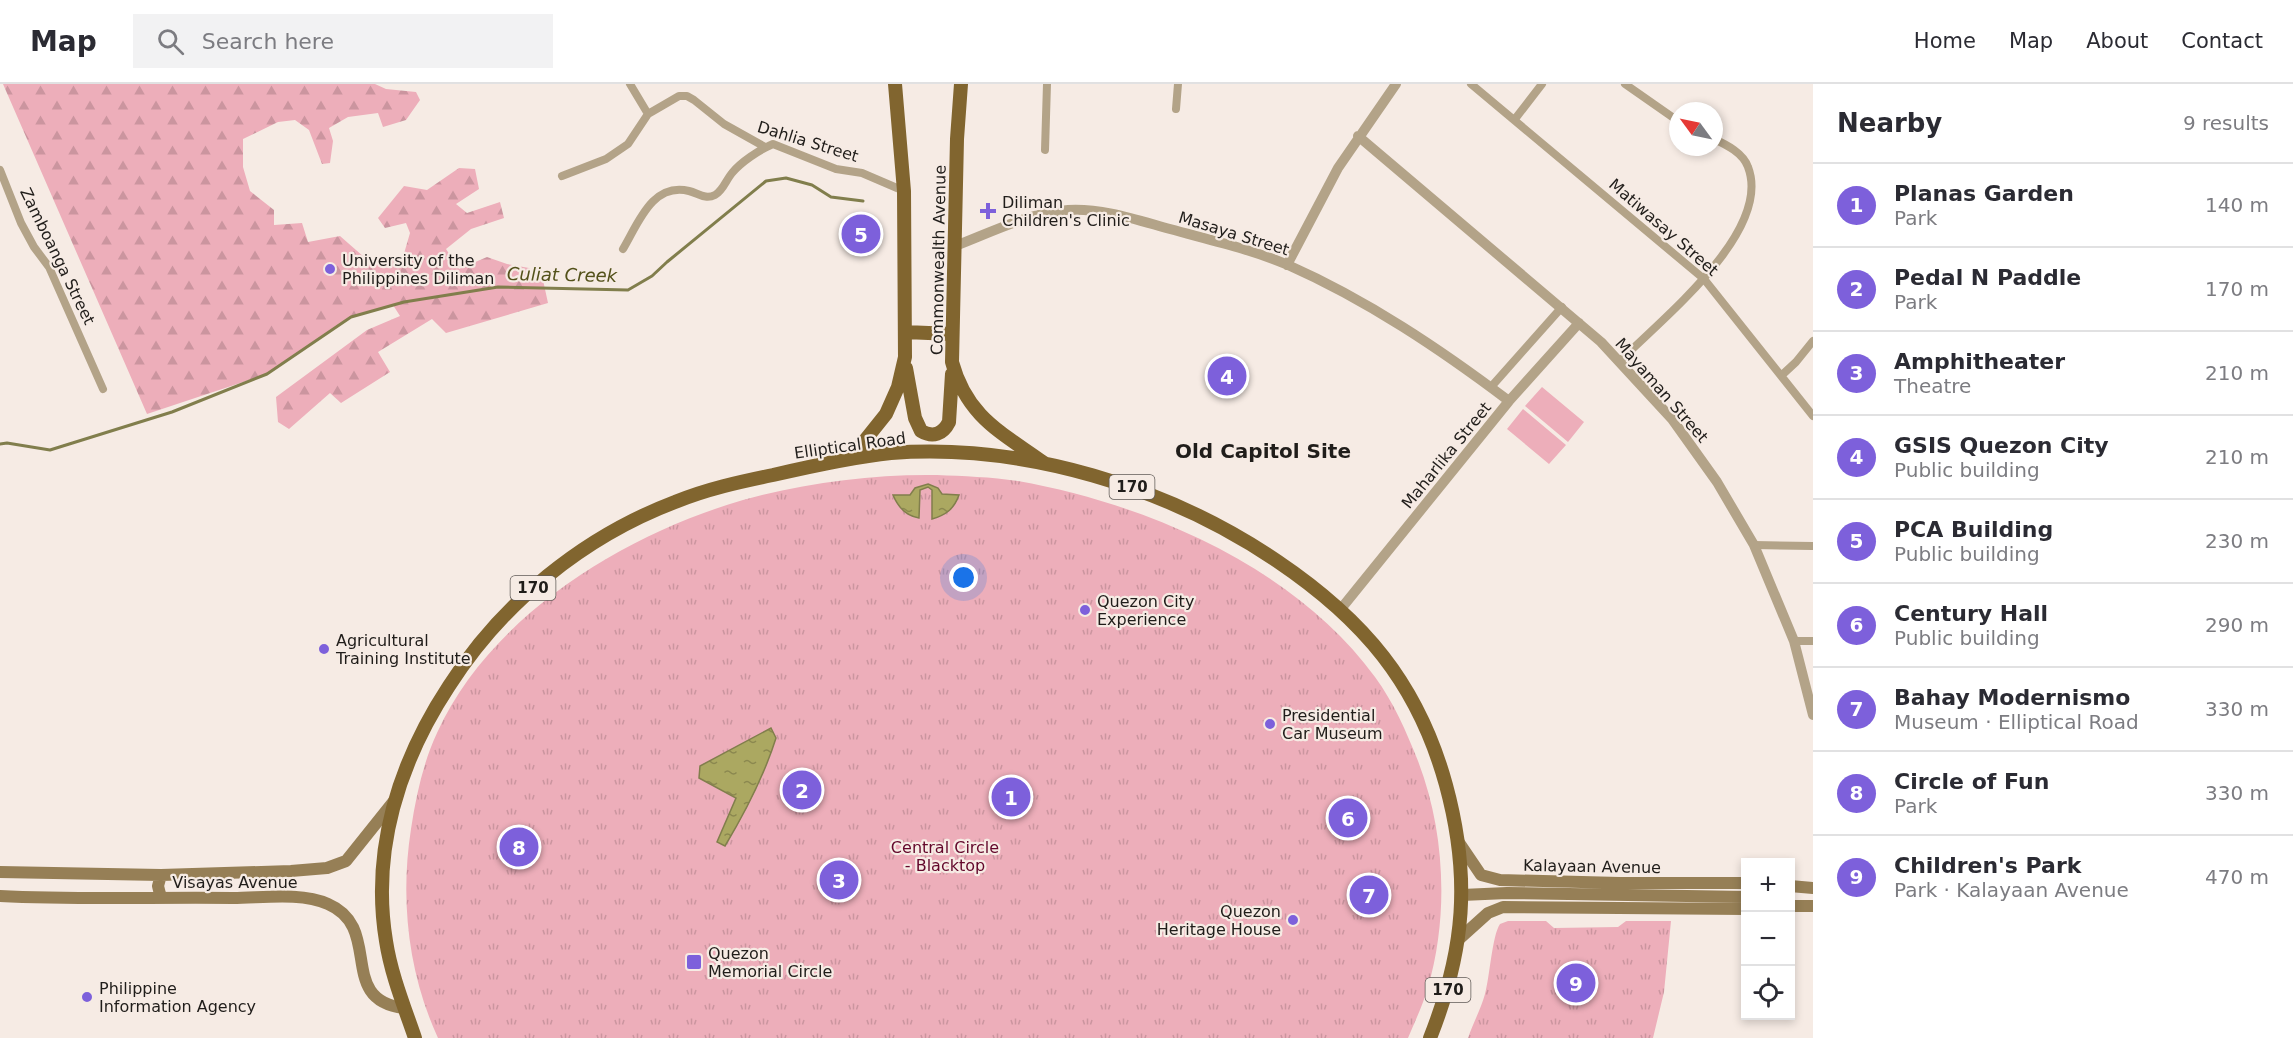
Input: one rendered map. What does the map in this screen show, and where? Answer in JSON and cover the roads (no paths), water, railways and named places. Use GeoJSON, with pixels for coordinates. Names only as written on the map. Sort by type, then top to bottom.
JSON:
{"type":"FeatureCollection","features":[{"type":"Feature","properties":{"kind":"main road","name":"Commonwealth Avenue"},"geometry":{"type":"LineString","coordinates":[[850,459],[886,414],[898,387],[905,357],[904,191],[895,84]]}},
{"type":"Feature","properties":{"kind":"main road","name":"Commonwealth Avenue"},"geometry":{"type":"LineString","coordinates":[[961,84],[957,139],[952,362],[958,384],[967,400],[990,424],[1048,466]]}},
{"type":"Feature","properties":{"kind":"main road"},"geometry":{"type":"LineString","coordinates":[[905,332],[952,334]]}},
{"type":"Feature","properties":{"kind":"main road"},"geometry":{"type":"LineString","coordinates":[[905,357],[915,418],[921,431],[932,435],[939,434],[946,429],[949,422],[952,408],[952,362]]}},
{"type":"Feature","properties":{"kind":"main road","name":"Elliptical Road"},"geometry":{"type":"LineString","coordinates":[[415,1038],[390,965],[386,942],[381,895],[384,848],[394,801],[417,742],[458,671],[507,613],[566,562],[621,527],[675,501],[733,483],[889,453],[959,453],[1009,458],[1105,479],[1133,488],[1212,522],[1288,568],[1340,610],[1382,654],[1417,707],[1442,773],[1458,840],[1462,895],[1458,940],[1450,984],[1430,1038]]}},
{"type":"Feature","properties":{"kind":"main road","name":"Visayas Avenue"},"geometry":{"type":"LineString","coordinates":[[0,872],[161,875],[314,870],[346,861],[394,801]]}},
{"type":"Feature","properties":{"kind":"main road","name":"Kalayaan Avenue"},"geometry":{"type":"LineString","coordinates":[[1458,840],[1481,875],[1500,880],[1741,883]]}},
{"type":"Feature","properties":{"kind":"main road"},"geometry":{"type":"LineString","coordinates":[[141,898],[146,884],[142,875]]}},
{"type":"Feature","properties":{"kind":"main road"},"geometry":{"type":"LineString","coordinates":[[161,875],[158,886],[161,898]]}},
{"type":"Feature","properties":{"kind":"main road"},"geometry":{"type":"LineString","coordinates":[[1795,888],[1813,888]]}},
{"type":"Feature","properties":{"kind":"main road"},"geometry":{"type":"LineString","coordinates":[[1502,894],[1497,900],[1503,907]]}},
{"type":"Feature","properties":{"kind":"main road","name":"Kalayaan Avenue"},"geometry":{"type":"LineString","coordinates":[[1462,895],[1741,897]]}},
{"type":"Feature","properties":{"kind":"main road","name":"Visayas Avenue"},"geometry":{"type":"LineString","coordinates":[[0,896],[290,898],[328,903],[347,917],[355,928],[370,992],[388,1006],[404,1008]]}},
{"type":"Feature","properties":{"kind":"main road"},"geometry":{"type":"LineString","coordinates":[[1795,905],[1813,906]]}},
{"type":"Feature","properties":{"kind":"main road"},"geometry":{"type":"LineString","coordinates":[[1458,940],[1488,913],[1503,907],[1741,909]]}},
{"type":"Feature","properties":{"kind":"street"},"geometry":{"type":"LineString","coordinates":[[630,84],[648,114]]}},
{"type":"Feature","properties":{"kind":"street"},"geometry":{"type":"LineString","coordinates":[[1045,150],[1047,84]]}},
{"type":"Feature","properties":{"kind":"street"},"geometry":{"type":"LineString","coordinates":[[1176,109],[1178,84]]}},
{"type":"Feature","properties":{"kind":"street"},"geometry":{"type":"LineString","coordinates":[[1287,265],[1338,168],[1395,84]]}},
{"type":"Feature","properties":{"kind":"street","name":"Matiwasay Street"},"geometry":{"type":"LineString","coordinates":[[1471,84],[1704,279],[1813,416]]}},
{"type":"Feature","properties":{"kind":"street"},"geometry":{"type":"LineString","coordinates":[[1515,119],[1542,84]]}},
{"type":"Feature","properties":{"kind":"street"},"geometry":{"type":"LineString","coordinates":[[1625,84],[1669,115]]}},
{"type":"Feature","properties":{"kind":"street","name":"Dahlia Street"},"geometry":{"type":"LineString","coordinates":[[562,176],[599,163],[628,144],[648,114],[672,98],[687,96],[724,124],[765,147],[778,145],[836,169],[862,173],[904,191]]}},
{"type":"Feature","properties":{"kind":"street","name":"Mayaman Street"},"geometry":{"type":"LineString","coordinates":[[1358,136],[1579,323],[1620,361],[1672,419],[1701,459],[1754,545],[1794,641],[1813,715]]}},
{"type":"Feature","properties":{"kind":"street"},"geometry":{"type":"LineString","coordinates":[[1620,361],[1704,279],[1737,234],[1747,208],[1751,182],[1748,166],[1740,155],[1723,145]]}},
{"type":"Feature","properties":{"kind":"street"},"geometry":{"type":"LineString","coordinates":[[623,249],[650,202],[672,189],[692,191],[701,196],[714,195],[720,191],[738,167],[765,147]]}},
{"type":"Feature","properties":{"kind":"street","name":"Zamboanga Street"},"geometry":{"type":"LineString","coordinates":[[0,170],[21,223],[49,267],[103,389]]}},
{"type":"Feature","properties":{"kind":"street","name":"Masaya Street"},"geometry":{"type":"LineString","coordinates":[[956,246],[1040,214],[1070,210],[1109,213],[1241,248],[1287,265],[1388,318],[1509,401]]}},
{"type":"Feature","properties":{"kind":"street","name":"Maharlika Street"},"geometry":{"type":"LineString","coordinates":[[1491,387],[1562,308]]}},
{"type":"Feature","properties":{"kind":"street","name":"Maharlika Street"},"geometry":{"type":"LineString","coordinates":[[1340,610],[1509,401],[1579,323]]}},
{"type":"Feature","properties":{"kind":"street"},"geometry":{"type":"LineString","coordinates":[[1782,375],[1813,341]]}},
{"type":"Feature","properties":{"kind":"street"},"geometry":{"type":"LineString","coordinates":[[1754,545],[1813,546]]}},
{"type":"Feature","properties":{"kind":"street"},"geometry":{"type":"LineString","coordinates":[[1794,641],[1813,641]]}},
{"type":"Feature","properties":{"kind":"water"},"geometry":{"type":"Polygon","coordinates":[[[928,484],[938,488],[942,494],[959,495],[949,511],[932,519],[932,490],[928,487],[920,490],[919,518],[903,510],[893,495],[910,495],[915,488],[928,484]]]}},
{"type":"Feature","properties":{"kind":"water"},"geometry":{"type":"Polygon","coordinates":[[[771,728],[776,738],[766,766],[725,846],[717,842],[736,798],[699,778],[700,766],[771,728]]]}},
{"type":"Feature","properties":{"kind":"waterway","name":"Culiat Creek"},"geometry":{"type":"LineString","coordinates":[[0,444],[7,443],[50,450],[172,412],[267,374],[351,317],[404,302],[498,287],[628,290],[652,276],[766,181],[786,178],[812,185],[831,197],[863,201]]}},
{"type":"Feature","properties":{"kind":"place","name":"Diliman Children's Clinic"},"geometry":{"type":"Point","coordinates":[988,211]}},
{"type":"Feature","properties":{"kind":"place","name":"PCA Building"},"geometry":{"type":"Point","coordinates":[861,234]}},
{"type":"Feature","properties":{"kind":"place","name":"University of the Philippines Diliman"},"geometry":{"type":"Point","coordinates":[330,269]}},
{"type":"Feature","properties":{"kind":"place","name":"GSIS Quezon City"},"geometry":{"type":"Point","coordinates":[1227,376]}},
{"type":"Feature","properties":{"kind":"place","name":"Quezon City Experience"},"geometry":{"type":"Point","coordinates":[1085,610]}},
{"type":"Feature","properties":{"kind":"place","name":"Agricultural Training Institute"},"geometry":{"type":"Point","coordinates":[324,649]}},
{"type":"Feature","properties":{"kind":"place","name":"Presidential Car Museum"},"geometry":{"type":"Point","coordinates":[1270,724]}},
{"type":"Feature","properties":{"kind":"place","name":"Pedal N Paddle"},"geometry":{"type":"Point","coordinates":[802,790]}},
{"type":"Feature","properties":{"kind":"place","name":"Planas Garden"},"geometry":{"type":"Point","coordinates":[1011,797]}},
{"type":"Feature","properties":{"kind":"place","name":"Century Hall"},"geometry":{"type":"Point","coordinates":[1348,818]}},
{"type":"Feature","properties":{"kind":"place","name":"Circle of Fun"},"geometry":{"type":"Point","coordinates":[519,847]}},
{"type":"Feature","properties":{"kind":"place","name":"Amphitheater"},"geometry":{"type":"Point","coordinates":[839,880]}},
{"type":"Feature","properties":{"kind":"place","name":"Bahay Modernismo"},"geometry":{"type":"Point","coordinates":[1369,895]}},
{"type":"Feature","properties":{"kind":"place","name":"Quezon Heritage House"},"geometry":{"type":"Point","coordinates":[1293,920]}},
{"type":"Feature","properties":{"kind":"place","name":"Quezon Memorial Circle"},"geometry":{"type":"Point","coordinates":[694,962]}},
{"type":"Feature","properties":{"kind":"place","name":"Children's Park"},"geometry":{"type":"Point","coordinates":[1576,983]}},
{"type":"Feature","properties":{"kind":"place","name":"Philippine Information Agency"},"geometry":{"type":"Point","coordinates":[87,997]}},
{"type":"Feature","properties":{"kind":"district","name":"Old Capitol Site"},"geometry":{"type":"Point","coordinates":[1263,451]}},
{"type":"Feature","properties":{"kind":"park label","name":"Central Circle - Blacktop"},"geometry":{"type":"Point","coordinates":[945,856]}}]}
